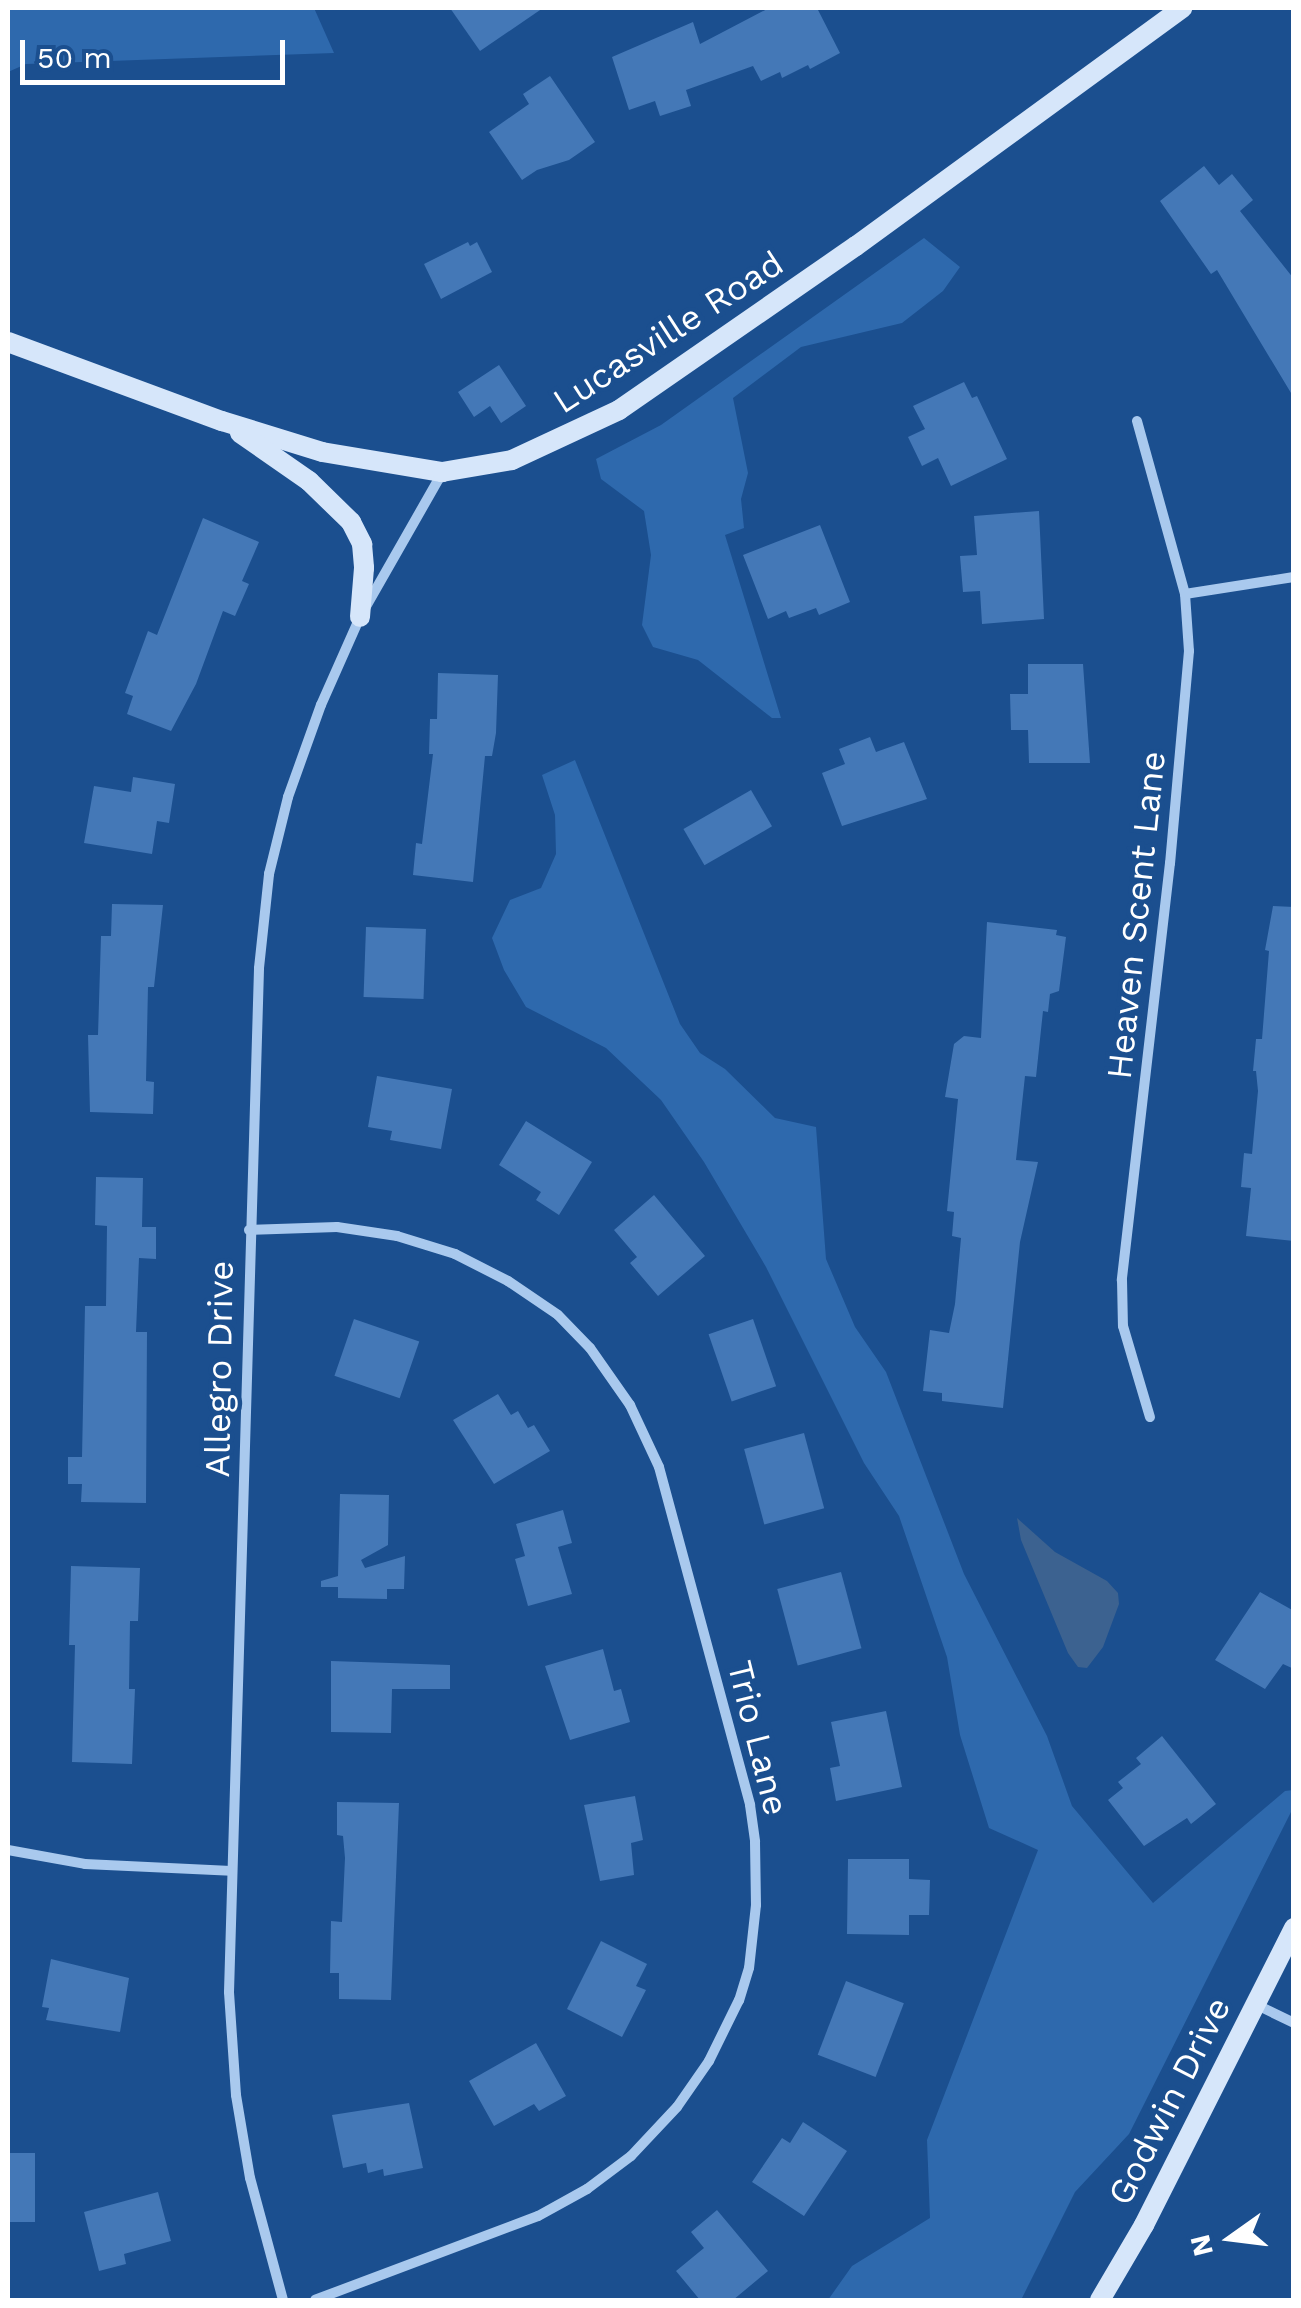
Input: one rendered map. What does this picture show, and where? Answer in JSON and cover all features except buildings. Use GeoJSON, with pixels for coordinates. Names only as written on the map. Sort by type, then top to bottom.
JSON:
{"type":"FeatureCollection","features":[{"type":"Feature","properties":{"kind":"street","name":"Lucasville Road"},"geometry":{"type":"LineString","coordinates":[[8,342],[222,421],[322,452],[442,472],[512,460],[618,410],[856,246],[1182,8]]}},
{"type":"Feature","properties":{"kind":"street"},"geometry":{"type":"LineString","coordinates":[[222,421],[310,481],[351,522],[362,544],[360,617]]}},
{"type":"Feature","properties":{"kind":"street","name":"Heaven Scent Lane"},"geometry":{"type":"LineString","coordinates":[[1138,421],[1186,594],[1190,651],[1122,1280],[1123,1326],[1150,1417]]}},
{"type":"Feature","properties":{"kind":"street","name":"Allegro Drive"},"geometry":{"type":"LineString","coordinates":[[283,2300],[250,2178],[236,2094],[229,1992],[259,968],[268,874],[288,798],[360,617],[442,472]]}},
{"type":"Feature","properties":{"kind":"street"},"geometry":{"type":"LineString","coordinates":[[1186,594],[1294,577]]}},
{"type":"Feature","properties":{"kind":"street","name":"Trio Lane"},"geometry":{"type":"LineString","coordinates":[[249,1230],[337,1227],[396,1236],[454,1254],[508,1281],[558,1315],[590,1348],[630,1404],[659,1467],[750,1804],[755,1842],[756,1905],[749,1968],[738,2000],[710,2061],[677,2107],[632,2156],[587,2189],[538,2216],[314,2300]]}},
{"type":"Feature","properties":{"kind":"street"},"geometry":{"type":"LineString","coordinates":[[8,1850],[84,1864],[231,1871]]}},
{"type":"Feature","properties":{"kind":"street","name":"Godwin Drive"},"geometry":{"type":"LineString","coordinates":[[1100,2300],[1144,2225],[1294,1928]]}},
{"type":"Feature","properties":{"kind":"street"},"geometry":{"type":"LineString","coordinates":[[1254,2003],[1294,2023]]}},
{"type":"Feature","properties":{"kind":"shaded area"},"geometry":{"type":"Polygon","coordinates":[[[8,8],[314,8],[334,53],[26,64],[8,72],[8,8]]]}},
{"type":"Feature","properties":{"kind":"shaded area"},"geometry":{"type":"Polygon","coordinates":[[[924,238],[960,267],[943,291],[902,323],[801,347],[733,398],[748,473],[741,499],[744,528],[725,535],[781,718],[772,718],[698,660],[653,647],[642,625],[651,555],[644,511],[601,479],[596,459],[661,425],[924,238]]]}},
{"type":"Feature","properties":{"kind":"shaded area"},"geometry":{"type":"Polygon","coordinates":[[[575,760],[680,1024],[700,1053],[725,1069],[775,1118],[816,1127],[826,1259],[855,1327],[886,1372],[964,1574],[1047,1736],[1072,1806],[1153,1903],[1285,1791],[1293,1790],[1293,1808],[1129,2134],[1075,2192],[1021,2300],[828,2300],[852,2266],[930,2218],[927,2140],[1038,1850],[989,1828],[960,1735],[947,1657],[899,1516],[864,1463],[766,1267],[704,1162],[661,1100],[606,1048],[526,1007],[504,970],[492,938],[510,900],[541,888],[556,854],[555,815],[542,775],[575,760]]]}},
{"type":"Feature","properties":{"kind":"shaded area"},"geometry":{"type":"Polygon","coordinates":[[[1017,1518],[1055,1552],[1107,1581],[1118,1593],[1119,1604],[1103,1647],[1087,1668],[1078,1667],[1068,1653],[1021,1540],[1017,1518]]]}}]}
